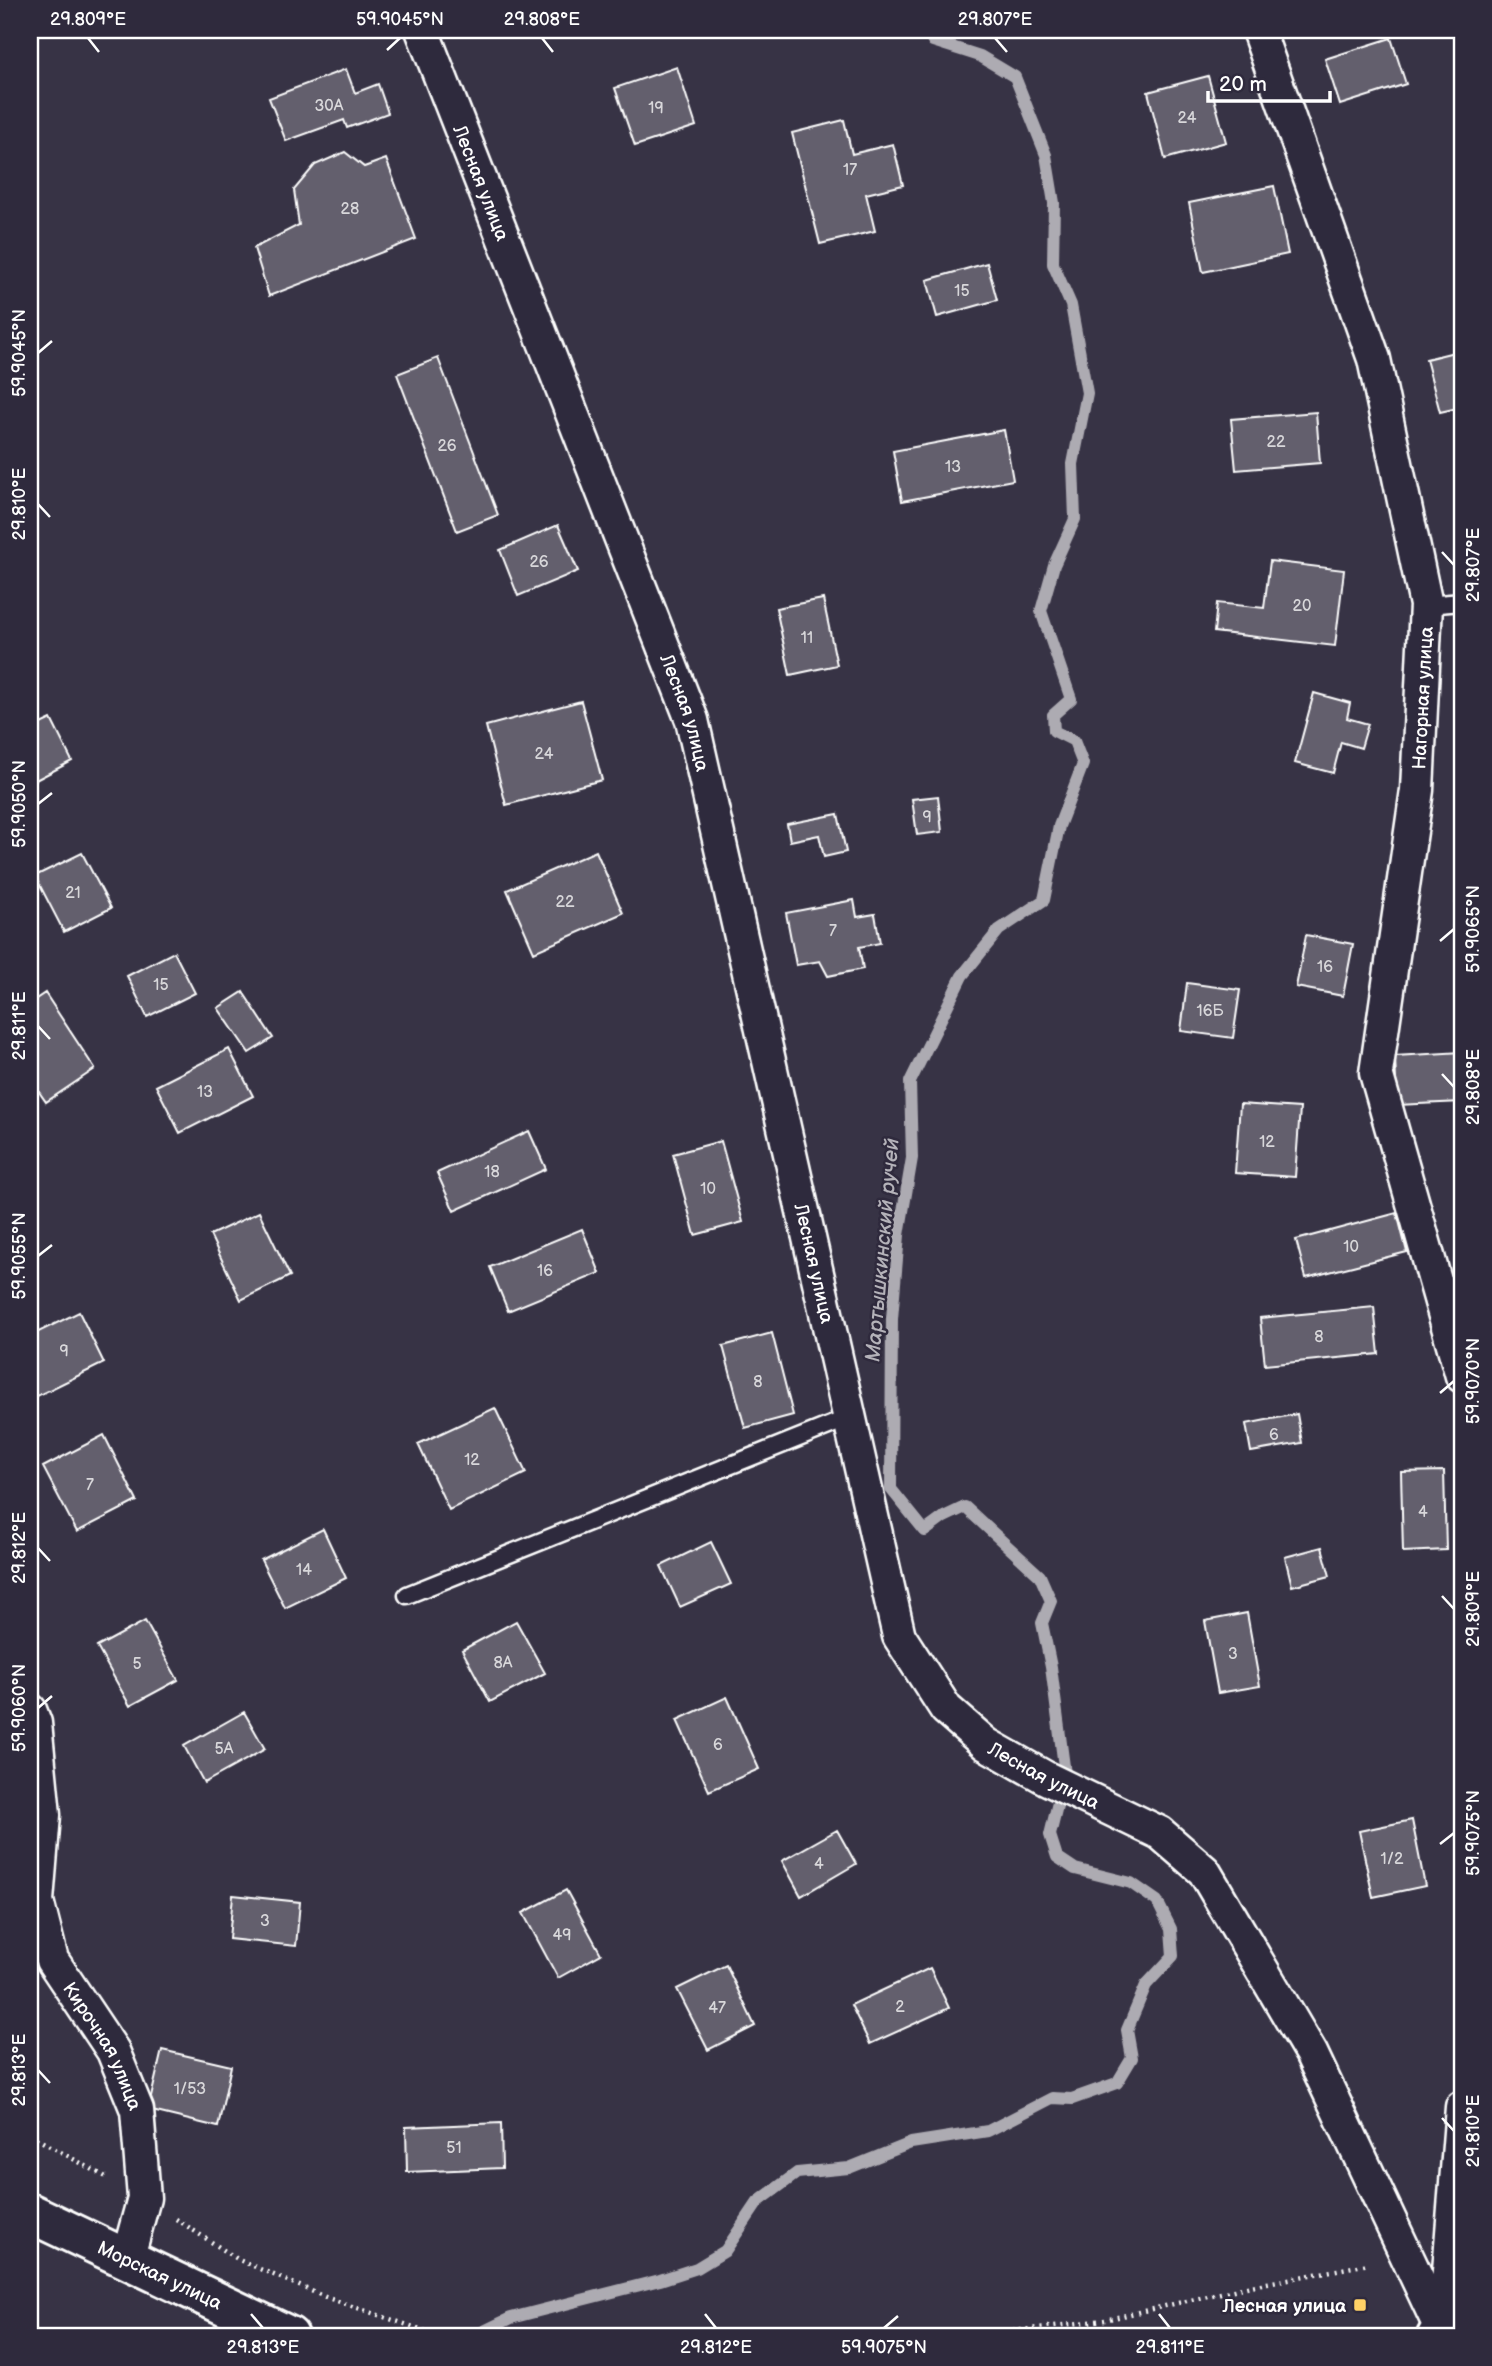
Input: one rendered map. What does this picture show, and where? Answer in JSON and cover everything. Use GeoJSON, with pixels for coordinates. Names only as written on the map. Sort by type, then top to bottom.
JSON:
{"type":"FeatureCollection","features":[{"type":"Feature","properties":{"kind":"main road","name":"Морская улица"},"geometry":{"type":"LineString","coordinates":[[30,2213],[289,2336]]}},
{"type":"Feature","properties":{"kind":"street","name":"Лесная улица"},"geometry":{"type":"LineString","coordinates":[[422,30],[692,720],[900,1636],[946,1709],[986,1744],[1046,1778],[1160,1833],[1204,1871],[1311,2053],[1406,2257],[1448,2334]]}},
{"type":"Feature","properties":{"kind":"street","name":"Нагорная улица"},"geometry":{"type":"LineString","coordinates":[[1258,30],[1374,359],[1426,605],[1417,790],[1376,1073],[1462,1376]]}},
{"type":"Feature","properties":{"kind":"street","name":"Кирочная улица"},"geometry":{"type":"LineString","coordinates":[[30,1710],[35,1723],[44,1815],[37,1901],[52,1960],[113,2051],[138,2110],[144,2198],[127,2260]]}},
{"type":"Feature","properties":{"kind":"street"},"geometry":{"type":"LineString","coordinates":[[1448,2334],[1462,2107]]}},
{"type":"Feature","properties":{"kind":"lane"},"geometry":{"type":"LineString","coordinates":[[1426,605],[1462,602]]}},
{"type":"Feature","properties":{"kind":"lane"},"geometry":{"type":"LineString","coordinates":[[407,1595],[851,1417]]}},
{"type":"Feature","properties":{"kind":"path"},"geometry":{"type":"LineString","coordinates":[[30,2135],[144,2198],[239,2260],[325,2297],[440,2336]]}},
{"type":"Feature","properties":{"kind":"path"},"geometry":{"type":"LineString","coordinates":[[971,2336],[1105,2320],[1251,2286],[1406,2257]]}},
{"type":"Feature","properties":{"kind":"building"},"geometry":{"type":"Polygon","coordinates":[[[1391,38],[1406,84],[1340,105],[1325,59],[1391,38]]]}},
{"type":"Feature","properties":{"kind":"building"},"geometry":{"type":"Polygon","coordinates":[[[677,67],[696,126],[635,146],[615,88],[677,67]]]}},
{"type":"Feature","properties":{"kind":"building"},"geometry":{"type":"Polygon","coordinates":[[[346,69],[355,93],[378,84],[388,113],[347,128],[344,120],[286,141],[269,98],[346,69]]]}},
{"type":"Feature","properties":{"kind":"building"},"geometry":{"type":"Polygon","coordinates":[[[1208,76],[1226,142],[1165,159],[1148,92],[1208,76]]]}},
{"type":"Feature","properties":{"kind":"building"},"geometry":{"type":"Polygon","coordinates":[[[844,120],[852,154],[893,144],[903,185],[866,194],[875,231],[820,244],[792,133],[844,120]]]}},
{"type":"Feature","properties":{"kind":"building"},"geometry":{"type":"Polygon","coordinates":[[[345,152],[364,167],[386,159],[416,239],[269,296],[254,248],[299,225],[294,190],[315,165],[345,152]]]}},
{"type":"Feature","properties":{"kind":"building"},"geometry":{"type":"Polygon","coordinates":[[[1274,186],[1288,254],[1203,272],[1189,203],[1274,186]]]}},
{"type":"Feature","properties":{"kind":"building"},"geometry":{"type":"Polygon","coordinates":[[[987,263],[997,300],[937,317],[927,280],[987,263]]]}},
{"type":"Feature","properties":{"kind":"building"},"geometry":{"type":"Polygon","coordinates":[[[1462,350],[1462,407],[1440,412],[1426,359],[1462,350]]]}},
{"type":"Feature","properties":{"kind":"building"},"geometry":{"type":"Polygon","coordinates":[[[438,358],[498,515],[457,531],[397,374],[438,358]]]}},
{"type":"Feature","properties":{"kind":"building"},"geometry":{"type":"Polygon","coordinates":[[[1316,412],[1320,463],[1236,470],[1231,419],[1316,412]]]}},
{"type":"Feature","properties":{"kind":"building"},"geometry":{"type":"Polygon","coordinates":[[[1004,430],[1013,480],[902,501],[893,451],[1004,430]]]}},
{"type":"Feature","properties":{"kind":"building"},"geometry":{"type":"Polygon","coordinates":[[[558,525],[578,571],[518,596],[500,550],[558,525]]]}},
{"type":"Feature","properties":{"kind":"building"},"geometry":{"type":"Polygon","coordinates":[[[1270,561],[1344,570],[1335,646],[1214,632],[1217,603],[1264,608],[1270,561]]]}},
{"type":"Feature","properties":{"kind":"building"},"geometry":{"type":"Polygon","coordinates":[[[823,599],[837,665],[790,675],[776,608],[823,599]]]}},
{"type":"Feature","properties":{"kind":"building"},"geometry":{"type":"Polygon","coordinates":[[[1314,693],[1350,703],[1347,718],[1368,724],[1361,748],[1341,742],[1333,773],[1295,763],[1314,693]]]}},
{"type":"Feature","properties":{"kind":"building"},"geometry":{"type":"Polygon","coordinates":[[[581,701],[602,780],[506,805],[486,726],[581,701]]]}},
{"type":"Feature","properties":{"kind":"building"},"geometry":{"type":"Polygon","coordinates":[[[51,719],[72,761],[30,783],[30,729],[51,719]]]}},
{"type":"Feature","properties":{"kind":"building"},"geometry":{"type":"Polygon","coordinates":[[[938,796],[942,832],[917,835],[912,799],[938,796]]]}},
{"type":"Feature","properties":{"kind":"building"},"geometry":{"type":"Polygon","coordinates":[[[838,814],[846,852],[824,857],[819,835],[790,841],[787,824],[838,814]]]}},
{"type":"Feature","properties":{"kind":"building"},"geometry":{"type":"Polygon","coordinates":[[[1462,835],[1462,913],[1455,912],[1462,835]]]}},
{"type":"Feature","properties":{"kind":"building"},"geometry":{"type":"Polygon","coordinates":[[[596,851],[623,913],[534,952],[507,890],[596,851]]]}},
{"type":"Feature","properties":{"kind":"building"},"geometry":{"type":"Polygon","coordinates":[[[82,853],[111,908],[64,932],[35,876],[82,853]]]}},
{"type":"Feature","properties":{"kind":"building"},"geometry":{"type":"Polygon","coordinates":[[[854,900],[857,917],[875,914],[880,943],[859,947],[863,969],[828,976],[820,961],[796,965],[786,913],[854,900]]]}},
{"type":"Feature","properties":{"kind":"building"},"geometry":{"type":"Polygon","coordinates":[[[1306,935],[1353,944],[1343,996],[1296,987],[1306,935]]]}},
{"type":"Feature","properties":{"kind":"building"},"geometry":{"type":"Polygon","coordinates":[[[174,952],[195,993],[147,1017],[127,976],[174,952]]]}},
{"type":"Feature","properties":{"kind":"building"},"geometry":{"type":"Polygon","coordinates":[[[1187,983],[1240,990],[1233,1038],[1181,1031],[1187,983]]]}},
{"type":"Feature","properties":{"kind":"building"},"geometry":{"type":"Polygon","coordinates":[[[243,992],[273,1038],[249,1053],[218,1008],[243,992]]]}},
{"type":"Feature","properties":{"kind":"building"},"geometry":{"type":"Polygon","coordinates":[[[45,993],[95,1069],[46,1102],[30,1079],[30,1003],[45,993]]]}},
{"type":"Feature","properties":{"kind":"building"},"geometry":{"type":"Polygon","coordinates":[[[229,1049],[253,1096],[180,1133],[156,1086],[229,1049]]]}},
{"type":"Feature","properties":{"kind":"building"},"geometry":{"type":"Polygon","coordinates":[[[1462,1052],[1462,1102],[1397,1105],[1395,1056],[1462,1052]]]}},
{"type":"Feature","properties":{"kind":"building"},"geometry":{"type":"Polygon","coordinates":[[[1240,1104],[1300,1108],[1295,1177],[1235,1173],[1240,1104]]]}},
{"type":"Feature","properties":{"kind":"building"},"geometry":{"type":"Polygon","coordinates":[[[529,1131],[546,1169],[454,1211],[437,1173],[529,1131]]]}},
{"type":"Feature","properties":{"kind":"building"},"geometry":{"type":"Polygon","coordinates":[[[721,1141],[743,1222],[695,1235],[673,1154],[721,1141]]]}},
{"type":"Feature","properties":{"kind":"building"},"geometry":{"type":"Polygon","coordinates":[[[259,1212],[290,1276],[241,1300],[210,1235],[259,1212]]]}},
{"type":"Feature","properties":{"kind":"building"},"geometry":{"type":"Polygon","coordinates":[[[1397,1213],[1407,1252],[1306,1278],[1296,1240],[1397,1213]]]}},
{"type":"Feature","properties":{"kind":"building"},"geometry":{"type":"Polygon","coordinates":[[[582,1229],[600,1273],[508,1311],[490,1267],[582,1229]]]}},
{"type":"Feature","properties":{"kind":"building"},"geometry":{"type":"Polygon","coordinates":[[[1374,1307],[1379,1354],[1265,1365],[1260,1318],[1374,1307]]]}},
{"type":"Feature","properties":{"kind":"building"},"geometry":{"type":"Polygon","coordinates":[[[79,1312],[104,1363],[31,1399],[30,1336],[79,1312]]]}},
{"type":"Feature","properties":{"kind":"building"},"geometry":{"type":"Polygon","coordinates":[[[772,1333],[793,1415],[745,1428],[723,1346],[772,1333]]]}},
{"type":"Feature","properties":{"kind":"building"},"geometry":{"type":"Polygon","coordinates":[[[495,1408],[526,1473],[449,1510],[418,1444],[495,1408]]]}},
{"type":"Feature","properties":{"kind":"building"},"geometry":{"type":"Polygon","coordinates":[[[1297,1414],[1302,1443],[1251,1452],[1246,1424],[1297,1414]]]}},
{"type":"Feature","properties":{"kind":"building"},"geometry":{"type":"Polygon","coordinates":[[[104,1435],[137,1501],[77,1532],[43,1467],[104,1435]]]}},
{"type":"Feature","properties":{"kind":"building"},"geometry":{"type":"Polygon","coordinates":[[[1444,1471],[1446,1550],[1403,1552],[1401,1472],[1444,1471]]]}},
{"type":"Feature","properties":{"kind":"building"},"geometry":{"type":"Polygon","coordinates":[[[323,1529],[346,1578],[285,1608],[261,1560],[323,1529]]]}},
{"type":"Feature","properties":{"kind":"building"},"geometry":{"type":"Polygon","coordinates":[[[711,1542],[731,1584],[680,1607],[661,1566],[711,1542]]]}},
{"type":"Feature","properties":{"kind":"building"},"geometry":{"type":"Polygon","coordinates":[[[1322,1547],[1330,1576],[1292,1586],[1285,1557],[1322,1547]]]}},
{"type":"Feature","properties":{"kind":"building"},"geometry":{"type":"Polygon","coordinates":[[[1247,1613],[1260,1686],[1218,1693],[1205,1621],[1247,1613]]]}},
{"type":"Feature","properties":{"kind":"building"},"geometry":{"type":"Polygon","coordinates":[[[145,1621],[178,1680],[130,1706],[97,1647],[145,1621]]]}},
{"type":"Feature","properties":{"kind":"building"},"geometry":{"type":"Polygon","coordinates":[[[516,1621],[545,1673],[490,1702],[462,1650],[516,1621]]]}},
{"type":"Feature","properties":{"kind":"building"},"geometry":{"type":"Polygon","coordinates":[[[727,1697],[759,1769],[709,1791],[677,1720],[727,1697]]]}},
{"type":"Feature","properties":{"kind":"building"},"geometry":{"type":"Polygon","coordinates":[[[244,1712],[265,1749],[204,1783],[184,1746],[244,1712]]]}},
{"type":"Feature","properties":{"kind":"building"},"geometry":{"type":"Polygon","coordinates":[[[1412,1820],[1425,1886],[1373,1897],[1359,1831],[1412,1820]]]}},
{"type":"Feature","properties":{"kind":"building"},"geometry":{"type":"Polygon","coordinates":[[[837,1830],[856,1864],[801,1896],[782,1861],[837,1830]]]}},
{"type":"Feature","properties":{"kind":"building"},"geometry":{"type":"Polygon","coordinates":[[[566,1890],[601,1954],[558,1978],[523,1913],[566,1890]]]}},
{"type":"Feature","properties":{"kind":"building"},"geometry":{"type":"Polygon","coordinates":[[[233,1895],[300,1902],[296,1946],[229,1939],[233,1895]]]}},
{"type":"Feature","properties":{"kind":"building"},"geometry":{"type":"Polygon","coordinates":[[[726,1965],[755,2026],[708,2050],[677,1989],[726,1965]]]}},
{"type":"Feature","properties":{"kind":"building"},"geometry":{"type":"Polygon","coordinates":[[[930,1968],[949,2008],[870,2044],[851,2005],[930,1968]]]}},
{"type":"Feature","properties":{"kind":"building"},"geometry":{"type":"Polygon","coordinates":[[[162,2050],[231,2066],[218,2127],[148,2110],[162,2050]]]}},
{"type":"Feature","properties":{"kind":"building"},"geometry":{"type":"Polygon","coordinates":[[[501,2123],[502,2168],[407,2172],[406,2127],[501,2123]]]}},
{"type":"Feature","properties":{"kind":"waterway","name":"Мартышкинский ручей"},"geometry":{"type":"LineString","coordinates":[[474,2336],[511,2318],[697,2268],[725,2251],[758,2202],[797,2173],[849,2168],[911,2143],[988,2131],[1052,2098],[1072,2099],[1117,2083],[1132,2058],[1127,2030],[1146,1985],[1173,1956],[1171,1929],[1157,1901],[1131,1883],[1075,1869],[1057,1857],[1050,1835],[1065,1774],[1051,1667],[1042,1623],[1051,1601],[1040,1576],[965,1507],[944,1517],[925,1531],[891,1489],[892,1319],[899,1235],[912,1158],[910,1082],[962,976],[999,930],[1044,900],[1059,826],[1083,764],[1074,741],[1054,731],[1053,715],[1071,699],[1041,611],[1054,565],[1075,519],[1073,464],[1087,393],[1071,305],[1053,264],[1054,203],[1046,155],[1015,77],[980,56],[933,41],[928,30]]}},
{"type":"Feature","properties":{"kind":"place","name":"Лесная улица"},"geometry":{"type":"Point","coordinates":[1360,2305]}}]}
